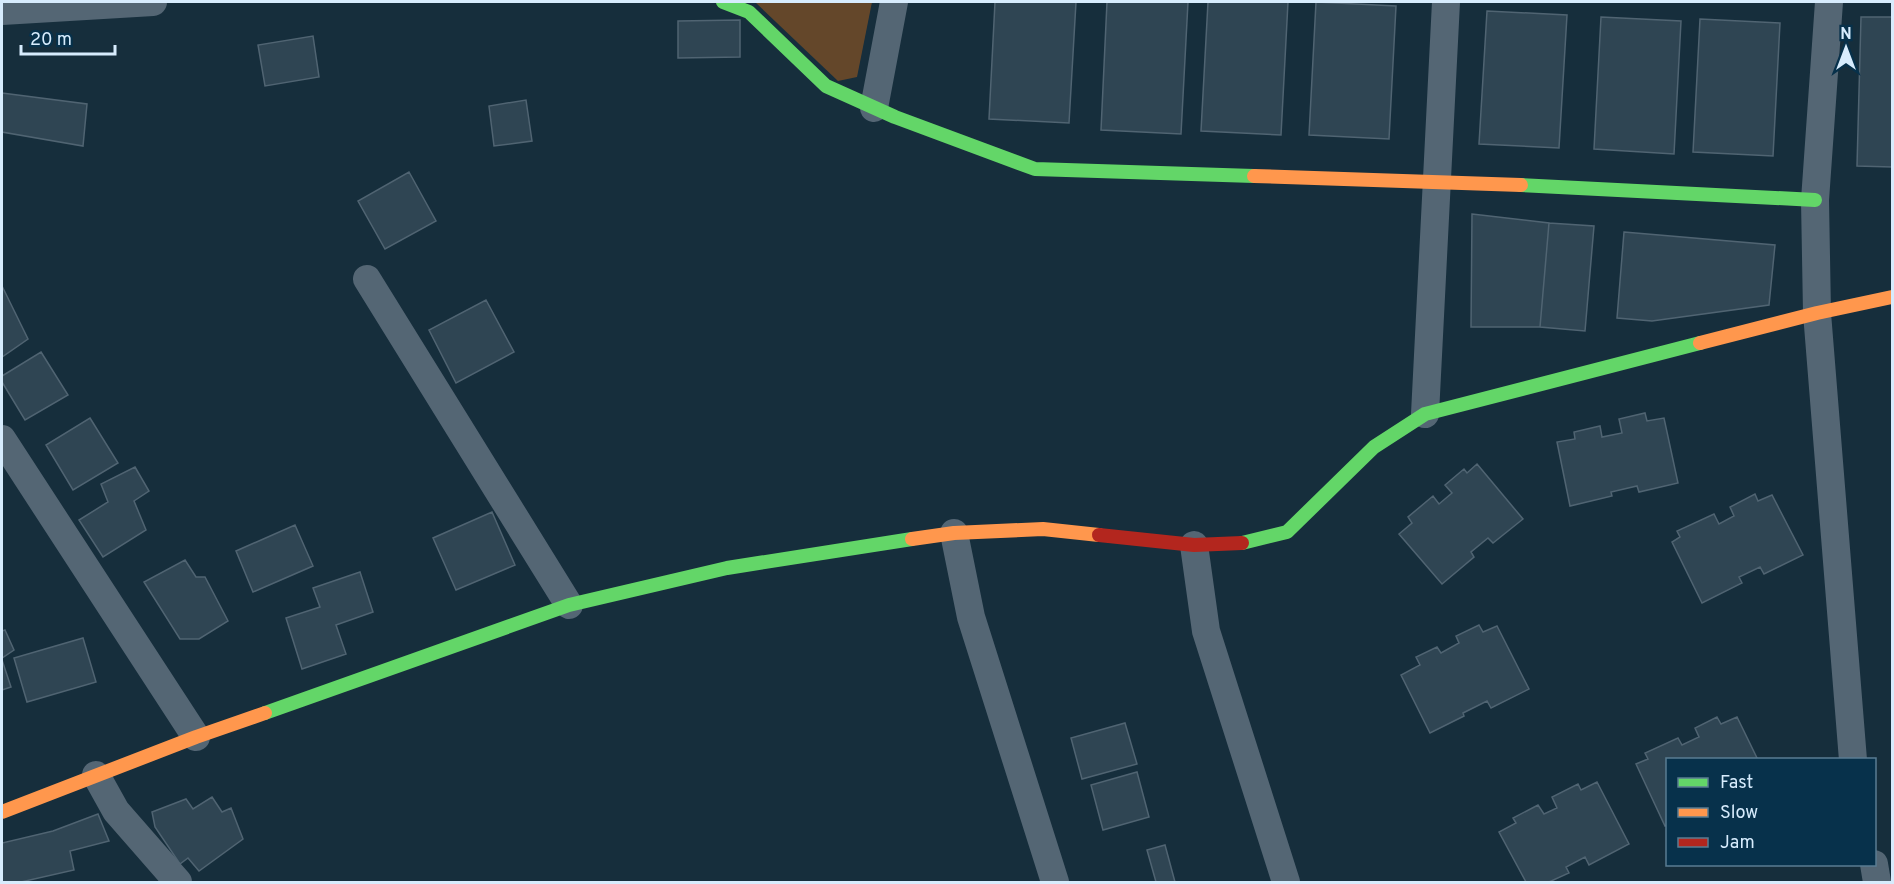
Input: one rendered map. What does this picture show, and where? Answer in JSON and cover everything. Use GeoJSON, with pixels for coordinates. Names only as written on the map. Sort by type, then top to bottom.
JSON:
{"type":"FeatureCollection","features":[{"type":"Feature","properties":{"kind":"street"},"geometry":{"type":"LineString","coordinates":[[2,11],[153,2]]}},
{"type":"Feature","properties":{"kind":"street"},"geometry":{"type":"LineString","coordinates":[[723,2],[749,12],[826,86],[895,117],[1035,169],[1436,181],[1815,200]]}},
{"type":"Feature","properties":{"kind":"street"},"geometry":{"type":"LineString","coordinates":[[874,108],[894,2]]}},
{"type":"Feature","properties":{"kind":"street"},"geometry":{"type":"LineString","coordinates":[[1425,414],[1446,2]]}},
{"type":"Feature","properties":{"kind":"street"},"geometry":{"type":"LineString","coordinates":[[1829,2],[1815,200],[1817,313],[1853,758]]}},
{"type":"Feature","properties":{"kind":"street"},"geometry":{"type":"LineString","coordinates":[[367,279],[569,605]]}},
{"type":"Feature","properties":{"kind":"street"},"geometry":{"type":"LineString","coordinates":[[2,812],[195,736],[569,605],[727,568],[954,533],[1043,529],[1194,545],[1248,543],[1287,532],[1374,447],[1425,414],[1817,313],[1893,297]]}},
{"type":"Feature","properties":{"kind":"street"},"geometry":{"type":"LineString","coordinates":[[2,439],[195,736]]}},
{"type":"Feature","properties":{"kind":"street"},"geometry":{"type":"LineString","coordinates":[[954,533],[971,617],[1055,882]]}},
{"type":"Feature","properties":{"kind":"street"},"geometry":{"type":"LineString","coordinates":[[1194,545],[1206,631],[1286,882]]}},
{"type":"Feature","properties":{"kind":"street"},"geometry":{"type":"LineString","coordinates":[[96,775],[116,811],[178,882]]}},
{"type":"Feature","properties":{"kind":"street"},"geometry":{"type":"LineString","coordinates":[[1874,866],[1877,882]]}},
{"type":"Feature","properties":{"kind":"shaded area"},"geometry":{"type":"Polygon","coordinates":[[[755,2],[872,2],[857,77],[838,81],[755,2]]]}},
{"type":"Feature","properties":{"kind":"building"},"geometry":{"type":"Polygon","coordinates":[[[995,2],[1076,2],[1069,123],[989,119],[995,2]]]}},
{"type":"Feature","properties":{"kind":"building"},"geometry":{"type":"Polygon","coordinates":[[[1107,2],[1188,2],[1181,134],[1101,130],[1107,2]]]}},
{"type":"Feature","properties":{"kind":"building"},"geometry":{"type":"Polygon","coordinates":[[[1208,2],[1288,2],[1281,135],[1201,131],[1208,2]]]}},
{"type":"Feature","properties":{"kind":"building"},"geometry":{"type":"Polygon","coordinates":[[[1316,2],[1396,6],[1389,139],[1309,135],[1316,2]]]}},
{"type":"Feature","properties":{"kind":"building"},"geometry":{"type":"Polygon","coordinates":[[[1487,11],[1567,15],[1559,148],[1479,144],[1487,11]]]}},
{"type":"Feature","properties":{"kind":"building"},"geometry":{"type":"Polygon","coordinates":[[[1601,17],[1681,21],[1674,154],[1594,149],[1601,17]]]}},
{"type":"Feature","properties":{"kind":"building"},"geometry":{"type":"Polygon","coordinates":[[[1861,17],[1892,17],[1892,167],[1857,166],[1861,17]]]}},
{"type":"Feature","properties":{"kind":"building"},"geometry":{"type":"Polygon","coordinates":[[[1700,19],[1780,23],[1773,156],[1693,152],[1700,19]]]}},
{"type":"Feature","properties":{"kind":"building"},"geometry":{"type":"Polygon","coordinates":[[[740,20],[740,57],[678,58],[678,21],[740,20]]]}},
{"type":"Feature","properties":{"kind":"building"},"geometry":{"type":"Polygon","coordinates":[[[313,36],[319,77],[265,86],[258,45],[313,36]]]}},
{"type":"Feature","properties":{"kind":"building"},"geometry":{"type":"Polygon","coordinates":[[[2,93],[87,104],[83,146],[2,132],[2,93]]]}},
{"type":"Feature","properties":{"kind":"building"},"geometry":{"type":"Polygon","coordinates":[[[526,100],[532,141],[494,146],[489,106],[526,100]]]}},
{"type":"Feature","properties":{"kind":"building"},"geometry":{"type":"Polygon","coordinates":[[[409,172],[436,221],[385,249],[358,201],[409,172]]]}},
{"type":"Feature","properties":{"kind":"building"},"geometry":{"type":"Polygon","coordinates":[[[1472,214],[1549,223],[1540,327],[1471,327],[1472,214]]]}},
{"type":"Feature","properties":{"kind":"building"},"geometry":{"type":"Polygon","coordinates":[[[1549,223],[1594,226],[1585,331],[1540,327],[1549,223]]]}},
{"type":"Feature","properties":{"kind":"building"},"geometry":{"type":"Polygon","coordinates":[[[1624,232],[1775,245],[1769,305],[1652,321],[1617,318],[1624,232]]]}},
{"type":"Feature","properties":{"kind":"building"},"geometry":{"type":"Polygon","coordinates":[[[2,286],[28,339],[2,357],[2,286]]]}},
{"type":"Feature","properties":{"kind":"building"},"geometry":{"type":"Polygon","coordinates":[[[486,300],[514,352],[456,383],[429,330],[486,300]]]}},
{"type":"Feature","properties":{"kind":"building"},"geometry":{"type":"Polygon","coordinates":[[[41,352],[68,395],[25,420],[2,382],[2,376],[41,352]]]}},
{"type":"Feature","properties":{"kind":"building"},"geometry":{"type":"Polygon","coordinates":[[[1645,413],[1647,421],[1664,418],[1678,483],[1639,492],[1637,486],[1611,492],[1612,496],[1570,506],[1557,442],[1575,439],[1574,432],[1600,426],[1602,437],[1622,433],[1619,419],[1645,413]]]}},
{"type":"Feature","properties":{"kind":"building"},"geometry":{"type":"Polygon","coordinates":[[[90,418],[118,463],[73,490],[46,445],[90,418]]]}},
{"type":"Feature","properties":{"kind":"building"},"geometry":{"type":"Polygon","coordinates":[[[1477,464],[1523,519],[1493,543],[1488,538],[1471,552],[1474,557],[1442,584],[1399,534],[1412,523],[1408,517],[1433,496],[1439,504],[1452,493],[1445,485],[1464,469],[1467,473],[1477,464]]]}},
{"type":"Feature","properties":{"kind":"building"},"geometry":{"type":"Polygon","coordinates":[[[135,467],[149,491],[134,501],[146,530],[103,557],[79,520],[108,502],[101,484],[135,467]]]}},
{"type":"Feature","properties":{"kind":"building"},"geometry":{"type":"Polygon","coordinates":[[[1755,494],[1758,501],[1772,495],[1803,555],[1764,574],[1760,567],[1739,577],[1742,583],[1702,603],[1672,542],[1680,537],[1677,531],[1714,514],[1719,524],[1734,516],[1730,507],[1755,494]]]}},
{"type":"Feature","properties":{"kind":"building"},"geometry":{"type":"Polygon","coordinates":[[[492,512],[515,565],[456,590],[433,538],[492,512]]]}},
{"type":"Feature","properties":{"kind":"building"},"geometry":{"type":"Polygon","coordinates":[[[295,525],[313,566],[253,592],[236,551],[295,525]]]}},
{"type":"Feature","properties":{"kind":"building"},"geometry":{"type":"Polygon","coordinates":[[[185,560],[196,577],[205,577],[228,621],[199,639],[180,639],[144,582],[185,560]]]}},
{"type":"Feature","properties":{"kind":"building"},"geometry":{"type":"Polygon","coordinates":[[[360,572],[373,612],[336,625],[346,654],[302,669],[286,618],[320,607],[313,588],[360,572]]]}},
{"type":"Feature","properties":{"kind":"building"},"geometry":{"type":"Polygon","coordinates":[[[1479,625],[1483,632],[1497,626],[1529,689],[1491,708],[1487,701],[1463,713],[1464,716],[1430,733],[1401,675],[1420,665],[1416,657],[1437,647],[1441,653],[1459,643],[1456,636],[1479,625]]]}},
{"type":"Feature","properties":{"kind":"building"},"geometry":{"type":"Polygon","coordinates":[[[5,630],[14,650],[2,658],[2,631],[5,630]]]}},
{"type":"Feature","properties":{"kind":"building"},"geometry":{"type":"Polygon","coordinates":[[[83,638],[96,682],[27,702],[14,658],[83,638]]]}},
{"type":"Feature","properties":{"kind":"building"},"geometry":{"type":"Polygon","coordinates":[[[2,660],[11,687],[2,690],[2,660]]]}},
{"type":"Feature","properties":{"kind":"building"},"geometry":{"type":"Polygon","coordinates":[[[1717,717],[1721,724],[1737,717],[1757,758],[1666,758],[1665,826],[1636,764],[1648,759],[1645,753],[1678,738],[1682,745],[1699,737],[1695,728],[1717,717]]]}},
{"type":"Feature","properties":{"kind":"building"},"geometry":{"type":"Polygon","coordinates":[[[1125,723],[1137,764],[1082,779],[1071,738],[1125,723]]]}},
{"type":"Feature","properties":{"kind":"building"},"geometry":{"type":"Polygon","coordinates":[[[1137,772],[1149,817],[1103,830],[1091,785],[1137,772]]]}},
{"type":"Feature","properties":{"kind":"building"},"geometry":{"type":"Polygon","coordinates":[[[1597,782],[1629,844],[1589,865],[1585,857],[1566,867],[1569,873],[1549,882],[1526,882],[1499,832],[1516,823],[1513,818],[1538,805],[1544,814],[1557,808],[1552,797],[1578,784],[1581,790],[1597,782]]]}},
{"type":"Feature","properties":{"kind":"building"},"geometry":{"type":"Polygon","coordinates":[[[212,797],[222,812],[231,808],[243,839],[199,871],[188,858],[180,864],[155,827],[152,812],[186,799],[193,809],[212,797]]]}},
{"type":"Feature","properties":{"kind":"building"},"geometry":{"type":"Polygon","coordinates":[[[98,814],[109,841],[70,851],[74,870],[21,882],[2,882],[2,843],[53,831],[98,814]]]}},
{"type":"Feature","properties":{"kind":"building"},"geometry":{"type":"Polygon","coordinates":[[[1165,845],[1175,882],[1156,882],[1147,850],[1165,845]]]}},
{"type":"Feature","properties":{"kind":"traffic: fast"},"geometry":{"type":"LineString","coordinates":[[723,2],[749,12],[826,86],[895,117],[1035,169],[1254,176]]}},
{"type":"Feature","properties":{"kind":"traffic: fast"},"geometry":{"type":"LineString","coordinates":[[1521,185],[1815,200]]}},
{"type":"Feature","properties":{"kind":"traffic: fast"},"geometry":{"type":"LineString","coordinates":[[1242,543],[1287,532],[1374,447],[1425,414],[1700,343]]}},
{"type":"Feature","properties":{"kind":"traffic: fast"},"geometry":{"type":"LineString","coordinates":[[265,713],[569,605],[727,568],[912,539]]}},
{"type":"Feature","properties":{"kind":"traffic: slow"},"geometry":{"type":"LineString","coordinates":[[1254,176],[1521,185]]}},
{"type":"Feature","properties":{"kind":"traffic: slow"},"geometry":{"type":"LineString","coordinates":[[1700,343],[1817,313],[1892,297]]}},
{"type":"Feature","properties":{"kind":"traffic: slow"},"geometry":{"type":"LineString","coordinates":[[912,539],[954,533],[1043,529],[1099,535]]}},
{"type":"Feature","properties":{"kind":"traffic: slow"},"geometry":{"type":"LineString","coordinates":[[2,812],[196,737],[265,713]]}},
{"type":"Feature","properties":{"kind":"traffic: jam"},"geometry":{"type":"LineString","coordinates":[[1099,535],[1194,545],[1242,543]]}}]}
